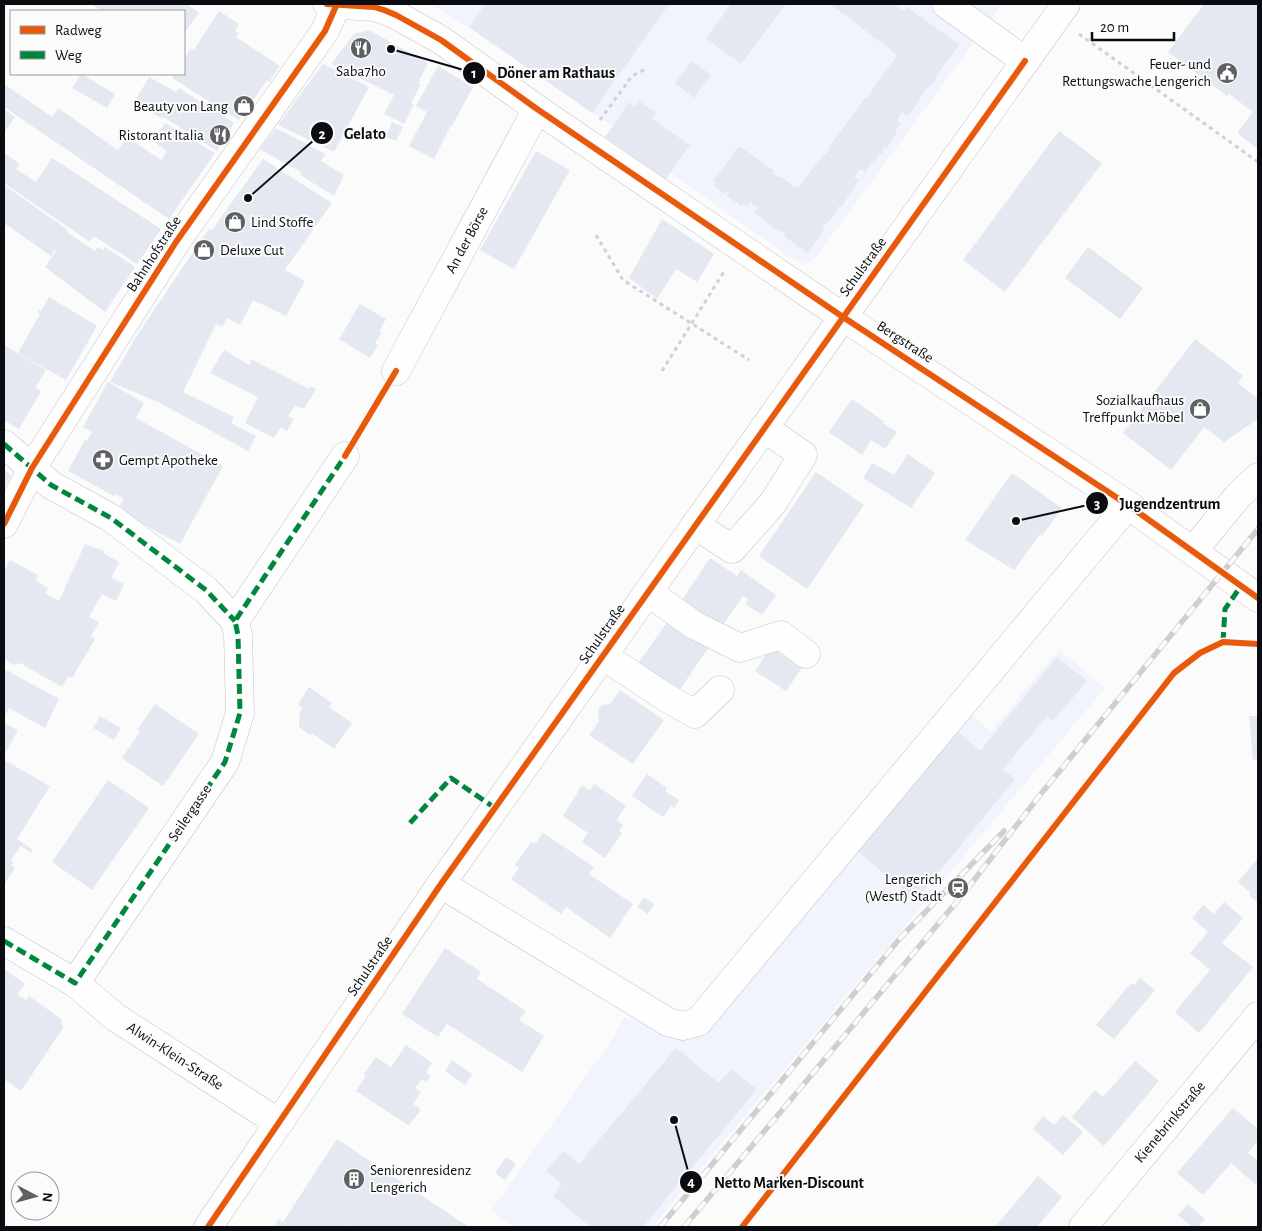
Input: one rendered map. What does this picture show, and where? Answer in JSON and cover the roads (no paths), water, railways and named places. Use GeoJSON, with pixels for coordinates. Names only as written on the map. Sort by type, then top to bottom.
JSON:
{"type":"FeatureCollection","features":[{"type":"Feature","properties":{"kind":"street"},"geometry":{"type":"LineString","coordinates":[[946,4],[1026,61]]}},
{"type":"Feature","properties":{"kind":"street","name":"Bergstraße"},"geometry":{"type":"LineString","coordinates":[[332,5],[376,6],[441,40],[537,109],[1128,505],[1258,598]]}},
{"type":"Feature","properties":{"kind":"street","name":"Bahnhofstraße"},"geometry":{"type":"LineString","coordinates":[[4,524],[32,468],[176,242],[325,31],[332,5]]}},
{"type":"Feature","properties":{"kind":"street","name":"Schulstraße"},"geometry":{"type":"LineString","coordinates":[[208,1227],[441,884],[1061,11]]}},
{"type":"Feature","properties":{"kind":"street","name":"An der Börse"},"geometry":{"type":"LineString","coordinates":[[396,370],[537,109]]}},
{"type":"Feature","properties":{"kind":"street"},"geometry":{"type":"LineString","coordinates":[[695,525],[732,548],[773,503],[803,455],[764,428]]}},
{"type":"Feature","properties":{"kind":"street"},"geometry":{"type":"LineString","coordinates":[[4,444],[51,485],[111,518],[191,578],[206,590],[235,621],[345,456]]}},
{"type":"Feature","properties":{"kind":"street"},"geometry":{"type":"LineString","coordinates":[[1193,551],[1238,496],[1258,477]]}},
{"type":"Feature","properties":{"kind":"street"},"geometry":{"type":"LineString","coordinates":[[441,884],[668,1022],[683,1026],[698,1022],[1128,505]]}},
{"type":"Feature","properties":{"kind":"street"},"geometry":{"type":"LineString","coordinates":[[648,592],[694,625],[740,648],[780,634],[806,654]]}},
{"type":"Feature","properties":{"kind":"street","name":"Seilergasse"},"geometry":{"type":"LineString","coordinates":[[75,983],[225,762],[240,713],[238,636],[235,621]]}},
{"type":"Feature","properties":{"kind":"street"},"geometry":{"type":"LineString","coordinates":[[602,655],[662,695],[695,714],[720,690]]}},
{"type":"Feature","properties":{"kind":"street","name":"Alwin-Klein-Straße"},"geometry":{"type":"LineString","coordinates":[[4,941],[75,983],[115,1017],[279,1123]]}},
{"type":"Feature","properties":{"kind":"street","name":"Kienebrinkstraße"},"geometry":{"type":"LineString","coordinates":[[1082,1227],[1258,1016]]}},
{"type":"Feature","properties":{"kind":"railway"},"geometry":{"type":"LineString","coordinates":[[684,1227],[964,893],[1040,795],[1258,529]]}},
{"type":"Feature","properties":{"kind":"railway"},"geometry":{"type":"LineString","coordinates":[[660,1227],[901,937],[1004,831]]}},
{"type":"Feature","properties":{"kind":"place","name":"Saba7ho"},"geometry":{"type":"Point","coordinates":[361,48]}},
{"type":"Feature","properties":{"kind":"place","name":"Döner am Rathaus"},"geometry":{"type":"Point","coordinates":[391,49]}},
{"type":"Feature","properties":{"kind":"place","name":"Feuer- und Rettungswache Lengerich"},"geometry":{"type":"Point","coordinates":[1227,73]}},
{"type":"Feature","properties":{"kind":"place","name":"Beauty von Lang"},"geometry":{"type":"Point","coordinates":[244,106]}},
{"type":"Feature","properties":{"kind":"place","name":"Ristorant Italia"},"geometry":{"type":"Point","coordinates":[220,135]}},
{"type":"Feature","properties":{"kind":"place","name":"Gelato"},"geometry":{"type":"Point","coordinates":[248,198]}},
{"type":"Feature","properties":{"kind":"place","name":"Lind Stoffe"},"geometry":{"type":"Point","coordinates":[235,222]}},
{"type":"Feature","properties":{"kind":"place","name":"Deluxe Cut"},"geometry":{"type":"Point","coordinates":[204,250]}},
{"type":"Feature","properties":{"kind":"place","name":"Sozialkaufhaus Treffpunkt Möbel"},"geometry":{"type":"Point","coordinates":[1200,409]}},
{"type":"Feature","properties":{"kind":"place","name":"Gempt Apotheke"},"geometry":{"type":"Point","coordinates":[103,460]}},
{"type":"Feature","properties":{"kind":"place","name":"Jugendzentrum"},"geometry":{"type":"Point","coordinates":[1016,521]}},
{"type":"Feature","properties":{"kind":"place","name":"Lengerich (Westf) Stadt"},"geometry":{"type":"Point","coordinates":[958,888]}},
{"type":"Feature","properties":{"kind":"place","name":"Netto Marken-Discount"},"geometry":{"type":"Point","coordinates":[674,1120]}},
{"type":"Feature","properties":{"kind":"place","name":"Seniorenresidenz Lengerich"},"geometry":{"type":"Point","coordinates":[354,1179]}}]}
